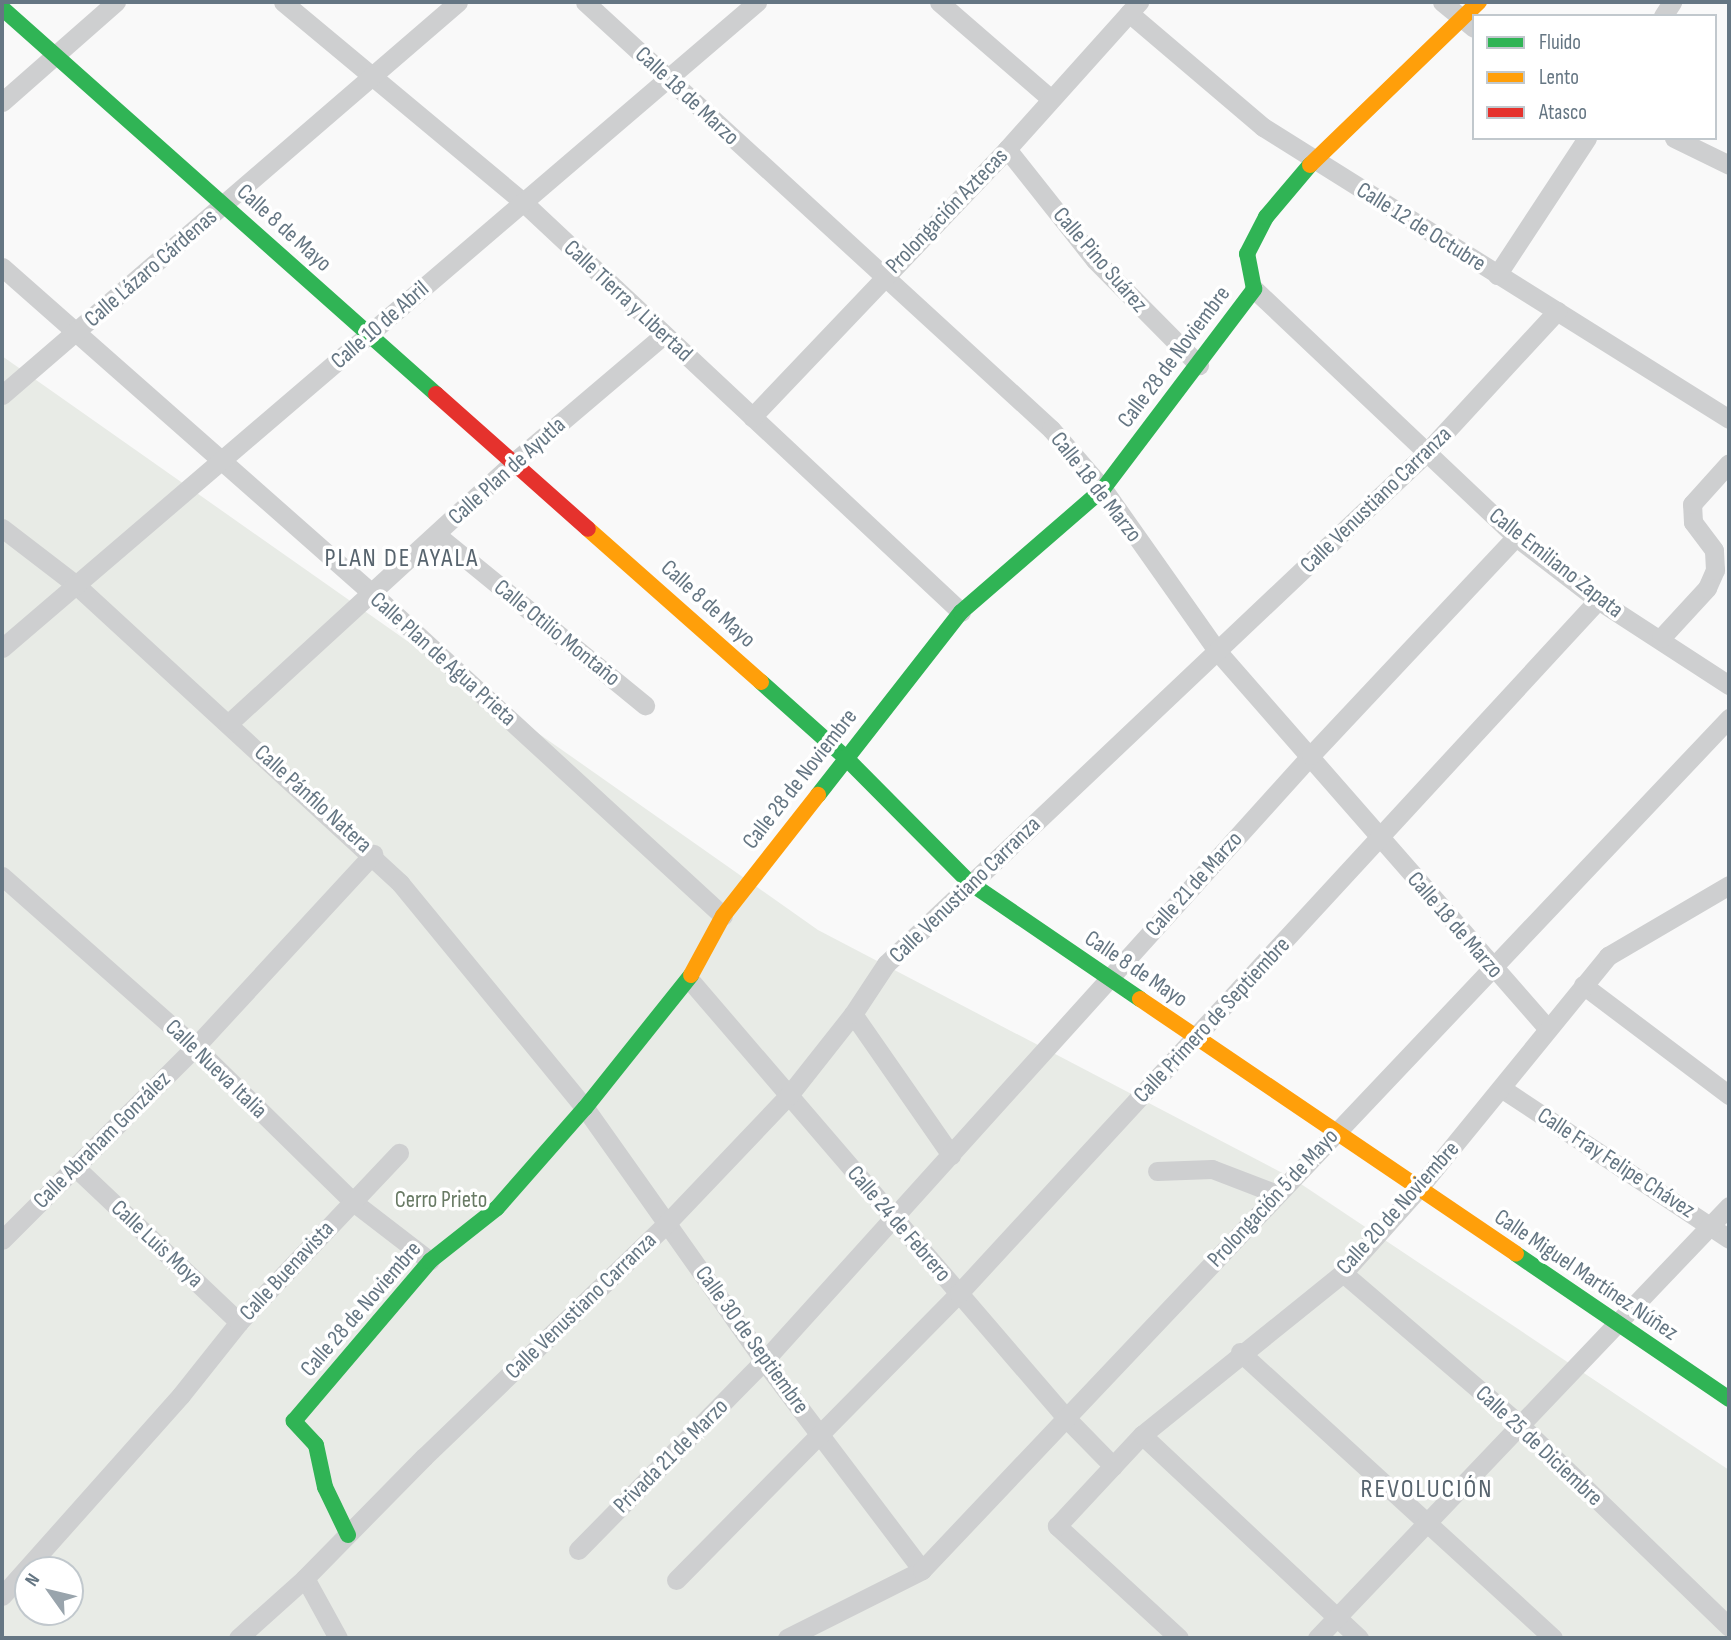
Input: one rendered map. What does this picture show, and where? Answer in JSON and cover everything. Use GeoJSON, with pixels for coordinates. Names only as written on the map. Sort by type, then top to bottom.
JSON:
{"type":"FeatureCollection","features":[{"type":"Feature","properties":{"kind":"street"},"geometry":{"type":"LineString","coordinates":[[2,102],[117,2]]}},
{"type":"Feature","properties":{"kind":"street","name":"Calle Tierra y Libertad"},"geometry":{"type":"LineString","coordinates":[[283,2],[523,202],[961,612]]}},
{"type":"Feature","properties":{"kind":"street","name":"Calle Lázaro Cárdenas"},"geometry":{"type":"LineString","coordinates":[[2,395],[458,2]]}},
{"type":"Feature","properties":{"kind":"street","name":"Calle 18 de Marzo"},"geometry":{"type":"LineString","coordinates":[[585,2],[885,277],[988,367],[1103,489],[1219,652],[1311,755],[1490,966],[1548,1029]]}},
{"type":"Feature","properties":{"kind":"street","name":"Calle 10 de Abril"},"geometry":{"type":"LineString","coordinates":[[2,648],[757,2]]}},
{"type":"Feature","properties":{"kind":"street"},"geometry":{"type":"LineString","coordinates":[[939,2],[1051,99]]}},
{"type":"Feature","properties":{"kind":"street"},"geometry":{"type":"LineString","coordinates":[[1442,2],[1467,24]]}},
{"type":"Feature","properties":{"kind":"street","name":"Calle 8 de Mayo"},"geometry":{"type":"LineString","coordinates":[[2,8],[845,757],[970,883],[1418,1189]]}},
{"type":"Feature","properties":{"kind":"street","name":"Prolongación Aztecas"},"geometry":{"type":"LineString","coordinates":[[751,417],[1007,149],[1134,8]]}},
{"type":"Feature","properties":{"kind":"street","name":"Calle 12 de Octubre"},"geometry":{"type":"LineString","coordinates":[[1134,8],[1263,127],[1729,419]]}},
{"type":"Feature","properties":{"kind":"street","name":"Calle 28 de Noviembre"},"geometry":{"type":"LineString","coordinates":[[348,1535],[325,1487],[316,1445],[294,1421],[430,1261],[497,1208],[585,1108],[689,979],[723,916],[961,612],[1103,489],[1254,289],[1247,254],[1266,216],[1315,160],[1467,24]]}},
{"type":"Feature","properties":{"kind":"street"},"geometry":{"type":"LineString","coordinates":[[1497,275],[1586,140]]}},
{"type":"Feature","properties":{"kind":"street"},"geometry":{"type":"LineString","coordinates":[[1678,140],[1729,165]]}},
{"type":"Feature","properties":{"kind":"street","name":"Calle Pino Suárez"},"geometry":{"type":"LineString","coordinates":[[1007,149],[1095,260],[1199,365]]}},
{"type":"Feature","properties":{"kind":"street","name":"Calle Plan de Agua Prieta"},"geometry":{"type":"LineString","coordinates":[[2,267],[373,595],[723,916]]}},
{"type":"Feature","properties":{"kind":"street","name":"Calle Emiliano Zapata"},"geometry":{"type":"LineString","coordinates":[[1254,289],[1425,454],[1516,537],[1598,600],[1661,638],[1729,685]]}},
{"type":"Feature","properties":{"kind":"street","name":"Calle Venustiano Carranza"},"geometry":{"type":"LineString","coordinates":[[238,1638],[305,1578],[667,1223],[789,1095],[853,1014],[886,964],[1219,652],[1425,454],[1558,312]]}},
{"type":"Feature","properties":{"kind":"street","name":"Calle Plan de Ayutla"},"geometry":{"type":"LineString","coordinates":[[229,723],[373,595],[514,462],[664,335]]}},
{"type":"Feature","properties":{"kind":"street"},"geometry":{"type":"LineString","coordinates":[[1661,638],[1707,588],[1715,570],[1714,550],[1693,522],[1692,504],[1729,463]]}},
{"type":"Feature","properties":{"kind":"street","name":"Calle Pánfilo Natera"},"geometry":{"type":"LineString","coordinates":[[2,528],[75,584],[373,855],[585,1108]]}},
{"type":"Feature","properties":{"kind":"street","name":"Calle Otilio Montaño"},"geometry":{"type":"LineString","coordinates":[[437,535],[645,705]]}},
{"type":"Feature","properties":{"kind":"street","name":"Calle 21 de Marzo"},"geometry":{"type":"LineString","coordinates":[[764,1361],[1311,755],[1516,537]]}},
{"type":"Feature","properties":{"kind":"street","name":"Calle Primero de Septiembre"},"geometry":{"type":"LineString","coordinates":[[676,1580],[822,1436],[959,1293],[1598,600]]}},
{"type":"Feature","properties":{"kind":"street","name":"Prolongación 5 de Mayo"},"geometry":{"type":"LineString","coordinates":[[788,1638],[922,1570],[1068,1419],[1490,966],[1729,718]]}},
{"type":"Feature","properties":{"kind":"street","name":"Calle Abraham González"},"geometry":{"type":"LineString","coordinates":[[2,1240],[195,1047],[373,855]]}},
{"type":"Feature","properties":{"kind":"street","name":"Calle Nueva Italia"},"geometry":{"type":"LineString","coordinates":[[2,876],[195,1047],[352,1200],[430,1261]]}},
{"type":"Feature","properties":{"kind":"street","name":"Calle 20 de Noviembre"},"geometry":{"type":"LineString","coordinates":[[1179,1638],[1057,1527],[1142,1435],[1240,1352],[1343,1273],[1418,1189],[1608,956],[1729,885]]}},
{"type":"Feature","properties":{"kind":"street","name":"Calle 24 de Febrero"},"geometry":{"type":"LineString","coordinates":[[689,979],[1068,1419],[1113,1466]]}},
{"type":"Feature","properties":{"kind":"street"},"geometry":{"type":"LineString","coordinates":[[1583,985],[1729,1095]]}},
{"type":"Feature","properties":{"kind":"street"},"geometry":{"type":"LineString","coordinates":[[853,1014],[951,1155]]}},
{"type":"Feature","properties":{"kind":"street","name":"Calle Fray Felipe Chávez"},"geometry":{"type":"LineString","coordinates":[[1502,1087],[1729,1239]]}},
{"type":"Feature","properties":{"kind":"street","name":"Calle 30 de Septiembre"},"geometry":{"type":"LineString","coordinates":[[585,1108],[764,1361],[922,1570]]}},
{"type":"Feature","properties":{"kind":"street","name":"Calle Buenavista"},"geometry":{"type":"LineString","coordinates":[[2,1596],[181,1395],[239,1322],[399,1153]]}},
{"type":"Feature","properties":{"kind":"street","name":"Calle Luis Moya"},"geometry":{"type":"LineString","coordinates":[[75,1167],[239,1322]]}},
{"type":"Feature","properties":{"kind":"street"},"geometry":{"type":"LineString","coordinates":[[1157,1171],[1212,1169],[1277,1195]]}},
{"type":"Feature","properties":{"kind":"street","name":"Calle Miguel Martínez Núñez"},"geometry":{"type":"LineString","coordinates":[[1418,1189],[1729,1399]]}},
{"type":"Feature","properties":{"kind":"street"},"geometry":{"type":"LineString","coordinates":[[1317,1638],[1729,1206]]}},
{"type":"Feature","properties":{"kind":"street","name":"Calle 25 de Diciembre"},"geometry":{"type":"LineString","coordinates":[[1343,1273],[1519,1424],[1729,1627]]}},
{"type":"Feature","properties":{"kind":"street"},"geometry":{"type":"LineString","coordinates":[[1240,1352],[1553,1638]]}},
{"type":"Feature","properties":{"kind":"street","name":"Privada 21 de Marzo"},"geometry":{"type":"LineString","coordinates":[[578,1550],[764,1361]]}},
{"type":"Feature","properties":{"kind":"street"},"geometry":{"type":"LineString","coordinates":[[1142,1435],[1359,1638]]}},
{"type":"Feature","properties":{"kind":"street"},"geometry":{"type":"LineString","coordinates":[[305,1578],[338,1638]]}},
{"type":"Feature","properties":{"kind":"green space","name":"Cerro Prieto"},"geometry":{"type":"Polygon","coordinates":[[[2,356],[818,930],[1292,1178],[1729,1470],[1729,1638],[2,1638],[2,356]]]}},
{"type":"Feature","properties":{"kind":"traffic: fast"},"geometry":{"type":"LineString","coordinates":[[2,8],[436,394]]}},
{"type":"Feature","properties":{"kind":"traffic: fast"},"geometry":{"type":"LineString","coordinates":[[818,795],[961,612],[1103,489],[1254,289],[1247,254],[1266,217],[1310,165]]}},
{"type":"Feature","properties":{"kind":"traffic: fast"},"geometry":{"type":"LineString","coordinates":[[761,682],[845,757],[970,883],[1140,999]]}},
{"type":"Feature","properties":{"kind":"traffic: fast"},"geometry":{"type":"LineString","coordinates":[[348,1535],[325,1487],[316,1445],[294,1421],[430,1261],[497,1208],[585,1108],[691,975]]}},
{"type":"Feature","properties":{"kind":"traffic: fast"},"geometry":{"type":"LineString","coordinates":[[1516,1254],[1729,1399]]}},
{"type":"Feature","properties":{"kind":"traffic: slow"},"geometry":{"type":"LineString","coordinates":[[1310,165],[1479,2]]}},
{"type":"Feature","properties":{"kind":"traffic: slow"},"geometry":{"type":"LineString","coordinates":[[588,529],[761,682]]}},
{"type":"Feature","properties":{"kind":"traffic: slow"},"geometry":{"type":"LineString","coordinates":[[691,975],[723,916],[818,795]]}},
{"type":"Feature","properties":{"kind":"traffic: slow"},"geometry":{"type":"LineString","coordinates":[[1140,999],[1516,1254]]}},
{"type":"Feature","properties":{"kind":"traffic: jam"},"geometry":{"type":"LineString","coordinates":[[436,394],[588,529]]}},
{"type":"Feature","properties":{"kind":"district","name":"PLAN DE AYALA"},"geometry":{"type":"Point","coordinates":[402,559]}},
{"type":"Feature","properties":{"kind":"district","name":"REVOLUCIÓN"},"geometry":{"type":"Point","coordinates":[1427,1490]}}]}
